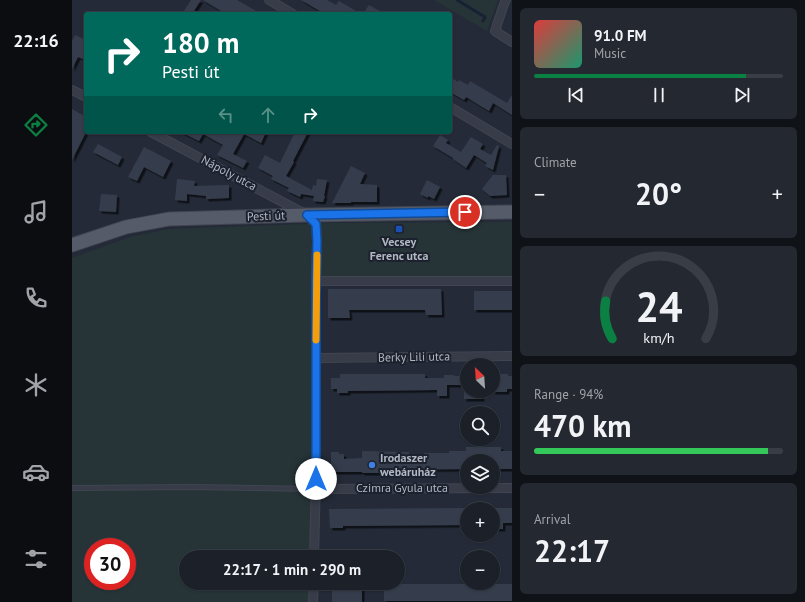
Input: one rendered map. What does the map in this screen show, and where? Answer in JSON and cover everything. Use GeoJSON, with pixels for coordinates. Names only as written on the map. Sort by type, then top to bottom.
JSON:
{"type":"FeatureCollection","features":[{"type":"Feature","properties":{"kind":"main road","name":"Pesti út"},"geometry":{"type":"LineString","coordinates":[[74,242],[126,228],[169,219],[512,212]]}},
{"type":"Feature","properties":{"kind":"street"},"geometry":{"type":"LineString","coordinates":[[269,0],[290,12]]}},
{"type":"Feature","properties":{"kind":"street"},"geometry":{"type":"LineString","coordinates":[[506,0],[494,31],[512,42]]}},
{"type":"Feature","properties":{"kind":"street"},"geometry":{"type":"LineString","coordinates":[[72,90],[84,96]]}},
{"type":"Feature","properties":{"kind":"street"},"geometry":{"type":"LineString","coordinates":[[452,108],[512,144]]}},
{"type":"Feature","properties":{"kind":"street","name":"Nápoly utca"},"geometry":{"type":"LineString","coordinates":[[155,134],[307,215]]}},
{"type":"Feature","properties":{"kind":"street"},"geometry":{"type":"LineString","coordinates":[[307,215],[316,224],[317,241],[316,489],[314,550]]}},
{"type":"Feature","properties":{"kind":"street"},"geometry":{"type":"LineString","coordinates":[[316,281],[512,281]]}},
{"type":"Feature","properties":{"kind":"street","name":"Berky Lili utca"},"geometry":{"type":"LineString","coordinates":[[316,358],[512,356]]}},
{"type":"Feature","properties":{"kind":"street","name":"Czimra Gyula utca"},"geometry":{"type":"LineString","coordinates":[[316,489],[512,488]]}},
{"type":"Feature","properties":{"kind":"street"},"geometry":{"type":"LineString","coordinates":[[313,602],[314,590]]}},
{"type":"Feature","properties":{"kind":"lane"},"geometry":{"type":"LineString","coordinates":[[72,488],[192,487],[316,489]]}},
{"type":"Feature","properties":{"kind":"shaded area"},"geometry":{"type":"Polygon","coordinates":[[[434,0],[498,0],[487,31],[434,0]]]}},
{"type":"Feature","properties":{"kind":"shaded area"},"geometry":{"type":"Polygon","coordinates":[[[512,222],[512,281],[316,281],[314,550],[179,550],[179,590],[314,590],[313,602],[72,602],[72,258],[130,237],[169,229],[333,223],[512,222]]]}},
{"type":"Feature","properties":{"kind":"building"},"geometry":{"type":"Polygon","coordinates":[[[191,0],[201,0],[193,12],[183,12],[191,0]]]}},
{"type":"Feature","properties":{"kind":"building"},"geometry":{"type":"Polygon","coordinates":[[[203,0],[237,0],[258,12],[223,12],[203,0]]]}},
{"type":"Feature","properties":{"kind":"building"},"geometry":{"type":"Polygon","coordinates":[[[301,0],[327,0],[336,5],[339,1],[358,12],[322,12],[301,0]]]}},
{"type":"Feature","properties":{"kind":"building"},"geometry":{"type":"Polygon","coordinates":[[[369,5],[381,12],[364,12],[369,5]]]}},
{"type":"Feature","properties":{"kind":"building"},"geometry":{"type":"Polygon","coordinates":[[[75,35],[84,39],[84,57],[83,59],[78,57],[72,69],[72,41],[75,35]]]}},
{"type":"Feature","properties":{"kind":"building"},"geometry":{"type":"Polygon","coordinates":[[[452,78],[468,85],[470,81],[507,103],[512,95],[512,115],[493,103],[489,111],[466,97],[464,100],[452,93],[452,78]]]}},
{"type":"Feature","properties":{"kind":"building"},"geometry":{"type":"Polygon","coordinates":[[[72,109],[84,116],[85,134],[72,160],[72,109]]]}},
{"type":"Feature","properties":{"kind":"building"},"geometry":{"type":"Polygon","coordinates":[[[185,134],[203,134],[199,141],[185,134]]]}},
{"type":"Feature","properties":{"kind":"building"},"geometry":{"type":"Polygon","coordinates":[[[203,134],[244,134],[233,154],[247,161],[243,168],[217,155],[223,145],[203,134]]]}},
{"type":"Feature","properties":{"kind":"building"},"geometry":{"type":"Polygon","coordinates":[[[244,134],[265,134],[261,143],[244,134]]]}},
{"type":"Feature","properties":{"kind":"building"},"geometry":{"type":"Polygon","coordinates":[[[294,134],[307,134],[286,176],[312,190],[313,185],[316,186],[317,179],[327,180],[323,202],[313,201],[314,196],[301,194],[300,197],[287,191],[289,188],[271,179],[273,176],[258,168],[265,155],[280,163],[294,134]]]}},
{"type":"Feature","properties":{"kind":"building"},"geometry":{"type":"Polygon","coordinates":[[[440,135],[448,140],[446,143],[461,152],[471,137],[483,144],[480,149],[491,155],[497,145],[499,146],[493,170],[485,166],[487,163],[474,155],[466,168],[433,146],[440,135]]]}},
{"type":"Feature","properties":{"kind":"building"},"geometry":{"type":"Polygon","coordinates":[[[98,144],[122,157],[118,165],[93,152],[98,144]]]}},
{"type":"Feature","properties":{"kind":"building"},"geometry":{"type":"Polygon","coordinates":[[[144,147],[171,161],[163,177],[144,167],[137,181],[128,177],[144,147]]]}},
{"type":"Feature","properties":{"kind":"building"},"geometry":{"type":"Polygon","coordinates":[[[351,166],[365,173],[360,184],[377,185],[377,202],[332,203],[351,166]]]}},
{"type":"Feature","properties":{"kind":"building"},"geometry":{"type":"Polygon","coordinates":[[[493,175],[506,175],[507,195],[490,196],[482,189],[493,175]]]}},
{"type":"Feature","properties":{"kind":"building"},"geometry":{"type":"Polygon","coordinates":[[[177,179],[195,181],[194,186],[229,185],[229,198],[206,199],[206,196],[187,194],[187,201],[175,200],[177,179]]]}},
{"type":"Feature","properties":{"kind":"building"},"geometry":{"type":"Polygon","coordinates":[[[427,180],[440,187],[434,199],[420,194],[427,180]]]}},
{"type":"Feature","properties":{"kind":"building"},"geometry":{"type":"Polygon","coordinates":[[[101,194],[117,195],[116,212],[99,211],[101,194]]]}},
{"type":"Feature","properties":{"kind":"building"},"geometry":{"type":"Polygon","coordinates":[[[328,289],[441,289],[442,315],[426,315],[425,310],[349,310],[350,318],[328,318],[328,289]]]}},
{"type":"Feature","properties":{"kind":"building"},"geometry":{"type":"Polygon","coordinates":[[[474,291],[512,291],[512,310],[474,310],[474,291]]]}},
{"type":"Feature","properties":{"kind":"building"},"geometry":{"type":"Polygon","coordinates":[[[340,374],[425,374],[425,378],[444,378],[444,375],[454,375],[460,376],[460,385],[447,385],[447,396],[437,396],[437,390],[348,391],[348,393],[337,393],[337,389],[331,389],[331,378],[340,378],[340,374]]]}},
{"type":"Feature","properties":{"kind":"building"},"geometry":{"type":"Polygon","coordinates":[[[500,374],[508,374],[508,376],[512,376],[512,389],[507,389],[507,392],[500,392],[500,374]]]}},
{"type":"Feature","properties":{"kind":"building"},"geometry":{"type":"Polygon","coordinates":[[[464,398],[482,398],[482,399],[464,398]]]}},
{"type":"Feature","properties":{"kind":"building"},"geometry":{"type":"Polygon","coordinates":[[[466,447],[501,447],[501,451],[512,451],[512,469],[500,469],[500,454],[460,454],[460,469],[382,470],[382,473],[331,472],[331,452],[339,452],[339,454],[344,454],[344,459],[362,458],[362,451],[409,452],[409,457],[424,456],[424,453],[466,451],[466,447]]]}},
{"type":"Feature","properties":{"kind":"building"},"geometry":{"type":"Polygon","coordinates":[[[460,508],[460,525],[343,526],[343,528],[330,528],[329,509],[460,508]]]}},
{"type":"Feature","properties":{"kind":"building"},"geometry":{"type":"Polygon","coordinates":[[[500,508],[512,508],[512,523],[503,523],[503,529],[500,529],[500,508]]]}},
{"type":"Feature","properties":{"kind":"building"},"geometry":{"type":"Polygon","coordinates":[[[405,584],[460,584],[460,590],[500,590],[500,584],[512,584],[512,601],[384,601],[384,590],[405,590],[405,584]]]}},
{"type":"Feature","properties":{"kind":"building"},"geometry":{"type":"Polygon","coordinates":[[[332,590],[362,590],[362,602],[332,602],[332,590]]]}},
{"type":"Feature","properties":{"kind":"waterway"},"geometry":{"type":"LineString","coordinates":[[457,0],[485,17],[483,21]]}},
{"type":"Feature","properties":{"kind":"slow traffic"},"geometry":{"type":"LineString","coordinates":[[316,340],[317,255]]}},
{"type":"Feature","properties":{"kind":"place","name":"Vecsey Ferenc utca"},"geometry":{"type":"Point","coordinates":[399,229]}},
{"type":"Feature","properties":{"kind":"place","name":"Irodaszer webáruház"},"geometry":{"type":"Point","coordinates":[372,465]}},
{"type":"Feature","properties":{"kind":"route"},"geometry":{"type":"LineString","coordinates":[[316,479],[317,241],[316,224],[307,215],[465,212]]}}]}
